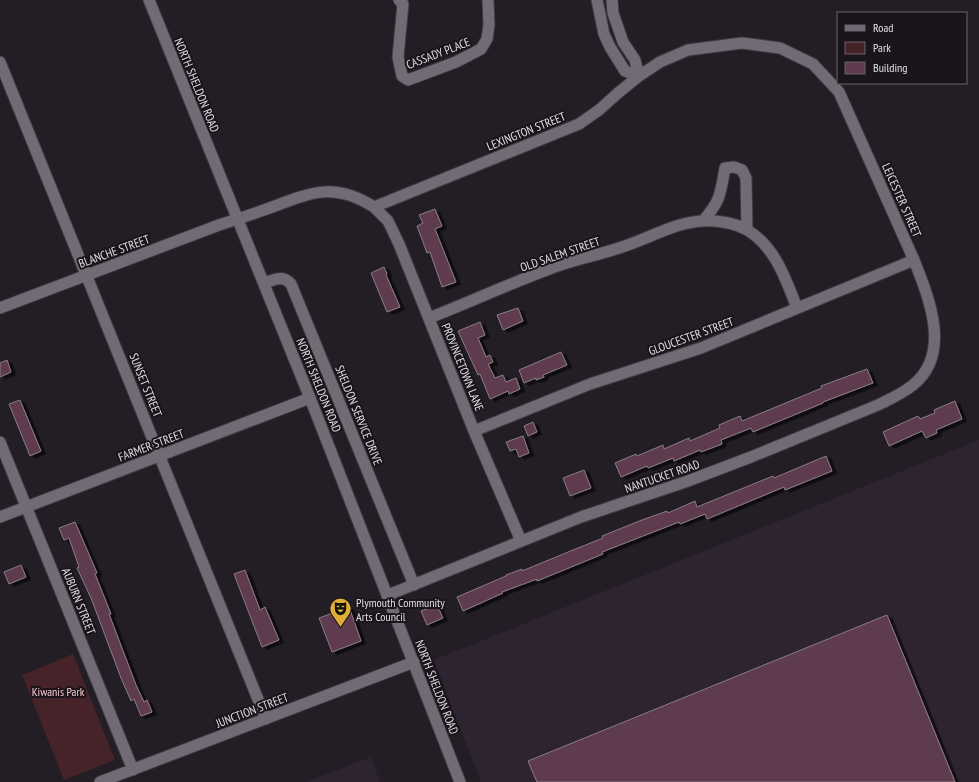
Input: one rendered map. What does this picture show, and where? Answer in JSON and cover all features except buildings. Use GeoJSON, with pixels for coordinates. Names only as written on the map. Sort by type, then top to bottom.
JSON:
{"type":"FeatureCollection","features":[{"type":"Feature","properties":{"kind":"street","name":"NORTH SHELDON ROAD"},"geometry":{"type":"LineString","coordinates":[[148,0],[310,398],[460,782]]}},
{"type":"Feature","properties":{"kind":"street","name":"CASSADY PLACE"},"geometry":{"type":"LineString","coordinates":[[403,1],[398,57],[402,76],[408,80],[456,62],[481,49],[487,39],[489,25],[488,0]]}},
{"type":"Feature","properties":{"kind":"street"},"geometry":{"type":"LineString","coordinates":[[596,0],[604,34],[610,47],[624,71],[639,76]]}},
{"type":"Feature","properties":{"kind":"street"},"geometry":{"type":"LineString","coordinates":[[612,0],[613,13],[623,42],[635,60],[639,76]]}},
{"type":"Feature","properties":{"kind":"street","name":"LEXINGTON STREET"},"geometry":{"type":"LineString","coordinates":[[374,207],[579,124],[600,110],[639,76],[660,62],[688,50],[742,43],[780,48],[813,64]]}},
{"type":"Feature","properties":{"kind":"street","name":"SUNSET STREET"},"geometry":{"type":"LineString","coordinates":[[0,62],[266,719]]}},
{"type":"Feature","properties":{"kind":"street","name":"LEICESTER STREET"},"geometry":{"type":"LineString","coordinates":[[813,64],[839,92],[914,260],[931,308],[935,346],[931,360]]}},
{"type":"Feature","properties":{"kind":"street"},"geometry":{"type":"LineString","coordinates":[[703,221],[714,208],[720,196],[725,168],[734,167],[742,170],[746,178],[747,230]]}},
{"type":"Feature","properties":{"kind":"street"},"geometry":{"type":"LineString","coordinates":[[238,219],[303,195],[320,191],[349,195],[363,200],[374,207]]}},
{"type":"Feature","properties":{"kind":"street","name":"PROVINCETOWN LANE"},"geometry":{"type":"LineString","coordinates":[[374,207],[388,221],[399,244],[474,431],[521,541]]}},
{"type":"Feature","properties":{"kind":"street","name":"BLANCHE STREET"},"geometry":{"type":"LineString","coordinates":[[0,308],[238,219]]}},
{"type":"Feature","properties":{"kind":"street","name":"OLD SALEM STREET"},"geometry":{"type":"LineString","coordinates":[[429,318],[552,268],[622,247],[676,227],[703,221],[725,223],[747,230],[761,242],[774,257],[782,271],[797,308]]}},
{"type":"Feature","properties":{"kind":"street","name":"GLOUCESTER STREET"},"geometry":{"type":"LineString","coordinates":[[474,431],[590,384],[701,348],[914,260]]}},
{"type":"Feature","properties":{"kind":"street","name":"SHELDON SERVICE DRIVE"},"geometry":{"type":"LineString","coordinates":[[264,283],[280,278],[286,279],[291,284],[414,585]]}},
{"type":"Feature","properties":{"kind":"street","name":"NANTUCKET ROAD"},"geometry":{"type":"LineString","coordinates":[[388,595],[581,518],[695,479],[878,405],[898,396],[914,385],[925,372],[931,360]]}},
{"type":"Feature","properties":{"kind":"street","name":"FARMER STREET"},"geometry":{"type":"LineString","coordinates":[[0,517],[310,398]]}},
{"type":"Feature","properties":{"kind":"street","name":"AUBURN STREET"},"geometry":{"type":"LineString","coordinates":[[0,442],[133,770]]}},
{"type":"Feature","properties":{"kind":"street","name":"JUNCTION STREET"},"geometry":{"type":"LineString","coordinates":[[100,782],[414,662]]}},
{"type":"Feature","properties":{"kind":"shaded area"},"geometry":{"type":"Polygon","coordinates":[[[979,440],[979,782],[481,782],[434,660],[979,440]]]}},
{"type":"Feature","properties":{"kind":"shaded area"},"geometry":{"type":"Polygon","coordinates":[[[371,757],[380,782],[306,782],[371,757]]]}},
{"type":"Feature","properties":{"kind":"green space","name":"Kiwanis Park"},"geometry":{"type":"Polygon","coordinates":[[[73,654],[115,760],[64,780],[22,675],[73,654]]]}},
{"type":"Feature","properties":{"kind":"place","name":"Plymouth Community Arts Council"},"geometry":{"type":"Point","coordinates":[340,628]}}]}
